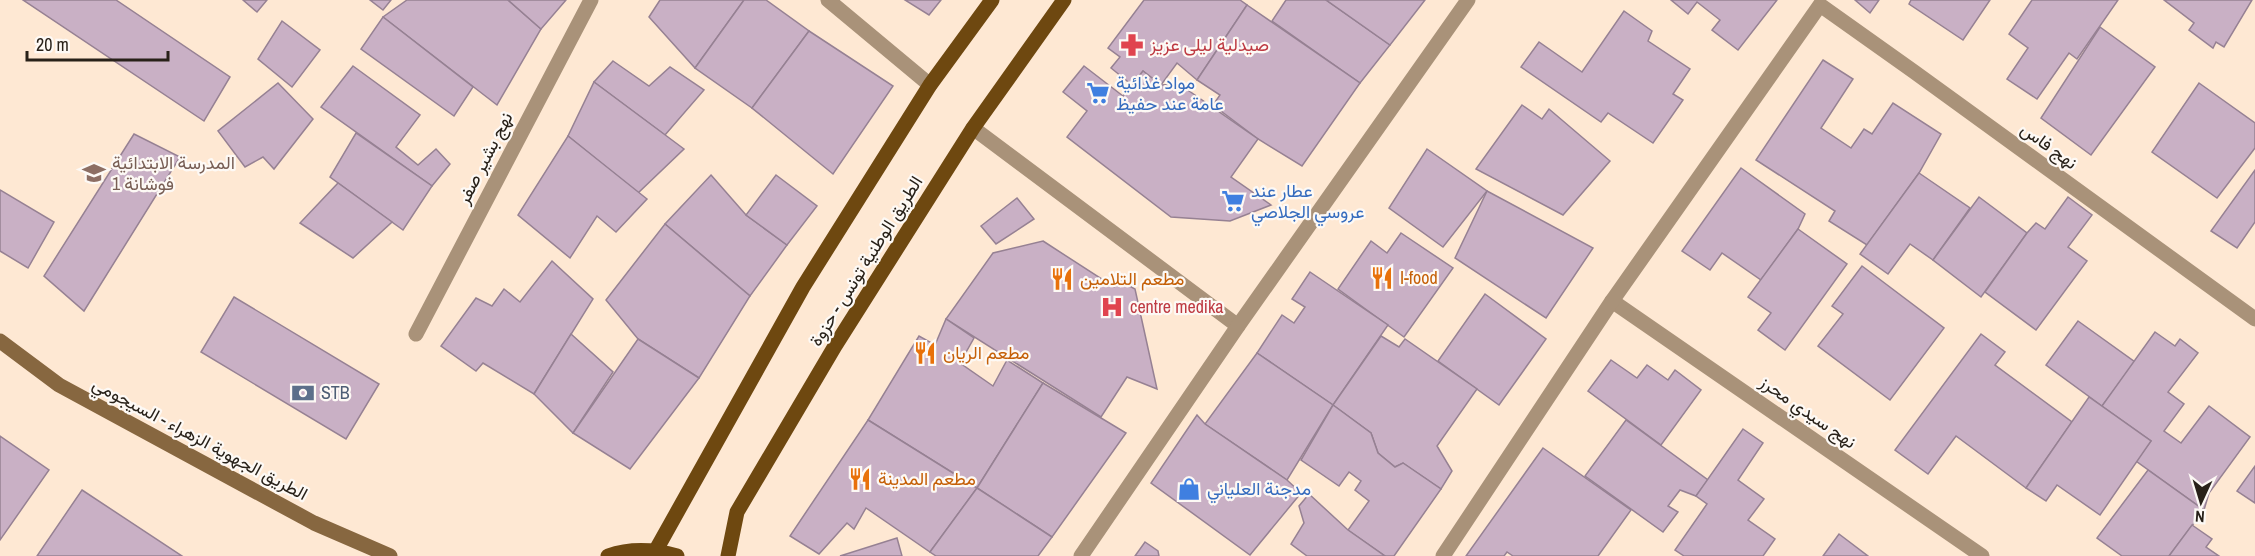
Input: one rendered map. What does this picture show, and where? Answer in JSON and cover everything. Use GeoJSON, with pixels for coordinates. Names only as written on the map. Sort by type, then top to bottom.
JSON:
{"type":"FeatureCollection","features":[{"type":"Feature","properties":{"kind":"main road","name":"الطريق الوطنية تونس - حزوة"},"geometry":{"type":"LineString","coordinates":[[656,550],[803,287],[930,85],[992,0]]}},
{"type":"Feature","properties":{"kind":"main road","name":"الطريق الوطنية تونس - حزوة"},"geometry":{"type":"LineString","coordinates":[[728,556],[737,512],[835,345],[974,128],[1064,0]]}},
{"type":"Feature","properties":{"kind":"main road","name":"الطريق الجهوية الزهراء - السيجومي"},"geometry":{"type":"LineString","coordinates":[[0,341],[59,385],[314,523],[390,556]]}},
{"type":"Feature","properties":{"kind":"main road"},"geometry":{"type":"LineString","coordinates":[[608,556],[634,550],[656,550],[677,556]]}},
{"type":"Feature","properties":{"kind":"street","name":"نهج بشير صفر"},"geometry":{"type":"LineString","coordinates":[[416,334],[591,0]]}},
{"type":"Feature","properties":{"kind":"street"},"geometry":{"type":"LineString","coordinates":[[828,0],[930,85]]}},
{"type":"Feature","properties":{"kind":"street"},"geometry":{"type":"LineString","coordinates":[[1081,556],[1238,326],[1468,0]]}},
{"type":"Feature","properties":{"kind":"street","name":"نهج فاس"},"geometry":{"type":"LineString","coordinates":[[1612,301],[1820,5],[2255,320]]}},
{"type":"Feature","properties":{"kind":"street"},"geometry":{"type":"LineString","coordinates":[[974,128],[1238,326]]}},
{"type":"Feature","properties":{"kind":"street"},"geometry":{"type":"LineString","coordinates":[[1443,556],[1612,301]]}},
{"type":"Feature","properties":{"kind":"street","name":"نهج سيدي محرز"},"geometry":{"type":"LineString","coordinates":[[1612,301],[1982,556]]}},
{"type":"Feature","properties":{"kind":"building"},"geometry":{"type":"Polygon","coordinates":[[[23,0],[116,0],[230,77],[204,121],[23,0]]]}},
{"type":"Feature","properties":{"kind":"building"},"geometry":{"type":"Polygon","coordinates":[[[243,0],[267,0],[257,12],[243,0]]]}},
{"type":"Feature","properties":{"kind":"building"},"geometry":{"type":"Polygon","coordinates":[[[370,0],[391,0],[383,10],[370,0]]]}},
{"type":"Feature","properties":{"kind":"building"},"geometry":{"type":"Polygon","coordinates":[[[407,0],[508,0],[541,29],[497,105],[383,17],[407,0]]]}},
{"type":"Feature","properties":{"kind":"building"},"geometry":{"type":"Polygon","coordinates":[[[508,0],[566,0],[541,29],[508,0]]]}},
{"type":"Feature","properties":{"kind":"building"},"geometry":{"type":"Polygon","coordinates":[[[660,0],[744,0],[695,68],[649,17],[660,0]]]}},
{"type":"Feature","properties":{"kind":"building"},"geometry":{"type":"Polygon","coordinates":[[[744,0],[766,0],[809,31],[752,108],[695,68],[744,0]]]}},
{"type":"Feature","properties":{"kind":"building"},"geometry":{"type":"Polygon","coordinates":[[[905,0],[941,0],[929,15],[905,0]]]}},
{"type":"Feature","properties":{"kind":"building"},"geometry":{"type":"Polygon","coordinates":[[[1144,0],[1240,0],[1247,5],[1197,80],[1177,63],[1161,85],[1143,71],[1132,85],[1111,68],[1120,57],[1108,48],[1144,0]]]}},
{"type":"Feature","properties":{"kind":"building"},"geometry":{"type":"Polygon","coordinates":[[[1286,0],[1326,0],[1390,45],[1360,83],[1272,21],[1286,0]]]}},
{"type":"Feature","properties":{"kind":"building"},"geometry":{"type":"Polygon","coordinates":[[[1326,0],[1425,0],[1390,45],[1326,0]]]}},
{"type":"Feature","properties":{"kind":"building"},"geometry":{"type":"Polygon","coordinates":[[[1671,0],[1777,0],[1738,50],[1712,30],[1720,20],[1697,2],[1688,14],[1671,0]]]}},
{"type":"Feature","properties":{"kind":"building"},"geometry":{"type":"Polygon","coordinates":[[[1855,0],[1879,0],[1870,13],[1855,0]]]}},
{"type":"Feature","properties":{"kind":"building"},"geometry":{"type":"Polygon","coordinates":[[[1911,0],[1990,0],[1963,40],[1909,4],[1911,0]]]}},
{"type":"Feature","properties":{"kind":"building"},"geometry":{"type":"Polygon","coordinates":[[[2032,0],[2118,0],[2077,59],[2069,53],[2037,99],[2007,79],[2028,48],[2009,34],[2032,0]]]}},
{"type":"Feature","properties":{"kind":"building"},"geometry":{"type":"Polygon","coordinates":[[[2164,0],[2252,0],[2224,47],[2216,42],[2213,48],[2189,30],[2194,23],[2164,0]]]}},
{"type":"Feature","properties":{"kind":"building"},"geometry":{"type":"Polygon","coordinates":[[[1247,5],[1360,83],[1302,166],[1258,139],[1213,105],[1220,95],[1197,80],[1247,5]]]}},
{"type":"Feature","properties":{"kind":"building"},"geometry":{"type":"Polygon","coordinates":[[[1624,11],[1652,31],[1648,41],[1690,69],[1673,94],[1683,100],[1653,143],[1608,113],[1601,122],[1521,67],[1539,42],[1582,72],[1624,11]]]}},
{"type":"Feature","properties":{"kind":"building"},"geometry":{"type":"Polygon","coordinates":[[[383,17],[473,87],[454,116],[361,49],[383,17]]]}},
{"type":"Feature","properties":{"kind":"building"},"geometry":{"type":"Polygon","coordinates":[[[282,21],[320,50],[292,87],[258,59],[282,21]]]}},
{"type":"Feature","properties":{"kind":"building"},"geometry":{"type":"Polygon","coordinates":[[[2100,27],[2155,67],[2091,155],[2041,118],[2100,27]]]}},
{"type":"Feature","properties":{"kind":"building"},"geometry":{"type":"Polygon","coordinates":[[[809,31],[893,86],[833,174],[752,108],[809,31]]]}},
{"type":"Feature","properties":{"kind":"building"},"geometry":{"type":"Polygon","coordinates":[[[1823,60],[1853,79],[1821,128],[1851,148],[1864,129],[1872,134],[1893,103],[1941,134],[1919,173],[1867,245],[1829,221],[1835,211],[1756,160],[1823,60]]]}},
{"type":"Feature","properties":{"kind":"building"},"geometry":{"type":"Polygon","coordinates":[[[613,61],[649,86],[670,67],[704,90],[665,135],[594,82],[613,61]]]}},
{"type":"Feature","properties":{"kind":"building"},"geometry":{"type":"Polygon","coordinates":[[[353,66],[420,115],[396,147],[418,165],[436,149],[450,164],[432,186],[321,107],[353,66]]]}},
{"type":"Feature","properties":{"kind":"building"},"geometry":{"type":"Polygon","coordinates":[[[1084,66],[1123,96],[1143,71],[1161,85],[1179,84],[1258,139],[1231,177],[1271,205],[1230,221],[1171,217],[1067,137],[1087,111],[1063,92],[1084,66]]]}},
{"type":"Feature","properties":{"kind":"building"},"geometry":{"type":"Polygon","coordinates":[[[594,82],[684,149],[638,193],[568,136],[594,82]]]}},
{"type":"Feature","properties":{"kind":"building"},"geometry":{"type":"Polygon","coordinates":[[[278,83],[313,119],[274,169],[263,157],[245,167],[218,131],[278,83]]]}},
{"type":"Feature","properties":{"kind":"building"},"geometry":{"type":"Polygon","coordinates":[[[2199,83],[2255,123],[2255,148],[2217,198],[2152,152],[2199,83]]]}},
{"type":"Feature","properties":{"kind":"building"},"geometry":{"type":"Polygon","coordinates":[[[1522,105],[1542,119],[1549,109],[1610,161],[1563,215],[1476,169],[1522,105]]]}},
{"type":"Feature","properties":{"kind":"building"},"geometry":{"type":"Polygon","coordinates":[[[356,133],[432,186],[403,230],[330,177],[356,133]]]}},
{"type":"Feature","properties":{"kind":"building"},"geometry":{"type":"Polygon","coordinates":[[[134,134],[180,157],[84,311],[44,276],[134,134]]]}},
{"type":"Feature","properties":{"kind":"building"},"geometry":{"type":"Polygon","coordinates":[[[568,136],[647,199],[616,232],[597,216],[570,258],[518,215],[568,136]]]}},
{"type":"Feature","properties":{"kind":"building"},"geometry":{"type":"Polygon","coordinates":[[[1427,149],[1487,191],[1443,247],[1389,208],[1427,149]]]}},
{"type":"Feature","properties":{"kind":"building"},"geometry":{"type":"Polygon","coordinates":[[[1741,168],[1805,214],[1798,229],[1761,280],[1722,253],[1710,270],[1682,251],[1741,168]]]}},
{"type":"Feature","properties":{"kind":"building"},"geometry":{"type":"Polygon","coordinates":[[[2255,170],[2255,222],[2237,248],[2211,231],[2255,170]]]}},
{"type":"Feature","properties":{"kind":"building"},"geometry":{"type":"Polygon","coordinates":[[[1919,173],[1970,208],[1933,260],[1910,244],[1888,274],[1860,254],[1919,173]]]}},
{"type":"Feature","properties":{"kind":"building"},"geometry":{"type":"Polygon","coordinates":[[[711,175],[746,215],[787,245],[750,296],[665,224],[711,175]]]}},
{"type":"Feature","properties":{"kind":"building"},"geometry":{"type":"Polygon","coordinates":[[[776,175],[817,206],[787,245],[746,215],[776,175]]]}},
{"type":"Feature","properties":{"kind":"building"},"geometry":{"type":"Polygon","coordinates":[[[338,183],[392,222],[353,258],[300,223],[338,183]]]}},
{"type":"Feature","properties":{"kind":"building"},"geometry":{"type":"Polygon","coordinates":[[[0,190],[54,222],[28,268],[0,251],[0,190]]]}},
{"type":"Feature","properties":{"kind":"building"},"geometry":{"type":"Polygon","coordinates":[[[1487,191],[1593,248],[1546,318],[1455,258],[1487,191]]]}},
{"type":"Feature","properties":{"kind":"building"},"geometry":{"type":"Polygon","coordinates":[[[1979,197],[2027,233],[1981,297],[1933,260],[1979,197]]]}},
{"type":"Feature","properties":{"kind":"building"},"geometry":{"type":"Polygon","coordinates":[[[2068,197],[2092,215],[2068,247],[2087,261],[2036,330],[1985,292],[2027,233],[2036,223],[2045,229],[2068,197]]]}},
{"type":"Feature","properties":{"kind":"building"},"geometry":{"type":"Polygon","coordinates":[[[1017,198],[1034,219],[996,244],[981,226],[1017,198]]]}},
{"type":"Feature","properties":{"kind":"building"},"geometry":{"type":"Polygon","coordinates":[[[665,224],[750,296],[699,378],[638,339],[606,300],[665,224]]]}},
{"type":"Feature","properties":{"kind":"building"},"geometry":{"type":"Polygon","coordinates":[[[1798,229],[1847,264],[1785,350],[1758,330],[1771,313],[1748,297],[1798,229]]]}},
{"type":"Feature","properties":{"kind":"building"},"geometry":{"type":"Polygon","coordinates":[[[1401,233],[1453,268],[1404,337],[1338,289],[1371,241],[1387,253],[1401,233]]]}},
{"type":"Feature","properties":{"kind":"building"},"geometry":{"type":"Polygon","coordinates":[[[1043,241],[1114,287],[1119,280],[1135,289],[1157,389],[1127,377],[1101,417],[946,319],[993,253],[1043,241]]]}},
{"type":"Feature","properties":{"kind":"building"},"geometry":{"type":"Polygon","coordinates":[[[552,261],[593,299],[534,394],[483,363],[476,371],[441,346],[476,298],[492,306],[504,289],[520,302],[552,261]]]}},
{"type":"Feature","properties":{"kind":"building"},"geometry":{"type":"Polygon","coordinates":[[[1862,266],[1944,328],[1890,400],[1818,346],[1843,314],[1832,306],[1862,266]]]}},
{"type":"Feature","properties":{"kind":"building"},"geometry":{"type":"Polygon","coordinates":[[[1310,272],[1388,325],[1333,405],[1257,353],[1282,315],[1294,323],[1305,307],[1292,299],[1310,272]]]}},
{"type":"Feature","properties":{"kind":"building"},"geometry":{"type":"Polygon","coordinates":[[[1485,294],[1546,339],[1499,405],[1438,361],[1485,294]]]}},
{"type":"Feature","properties":{"kind":"building"},"geometry":{"type":"Polygon","coordinates":[[[234,297],[379,384],[346,439],[201,352],[234,297]]]}},
{"type":"Feature","properties":{"kind":"building"},"geometry":{"type":"Polygon","coordinates":[[[946,319],[974,338],[960,363],[993,386],[1007,360],[1043,383],[977,488],[868,420],[919,336],[935,345],[946,319]]]}},
{"type":"Feature","properties":{"kind":"building"},"geometry":{"type":"Polygon","coordinates":[[[2078,321],[2135,362],[2102,406],[2046,365],[2078,321]]]}},
{"type":"Feature","properties":{"kind":"building"},"geometry":{"type":"Polygon","coordinates":[[[2155,332],[2175,346],[2180,339],[2198,353],[2168,392],[2184,404],[2164,431],[2181,443],[2209,406],[2250,437],[2209,493],[2204,510],[2136,461],[2151,441],[2102,406],[2155,332]]]}},
{"type":"Feature","properties":{"kind":"building"},"geometry":{"type":"Polygon","coordinates":[[[571,334],[613,372],[573,433],[534,394],[571,334]]]}},
{"type":"Feature","properties":{"kind":"building"},"geometry":{"type":"Polygon","coordinates":[[[1981,334],[2005,352],[1995,365],[2072,422],[2026,488],[1956,436],[1928,474],[1895,450],[1981,334]]]}},
{"type":"Feature","properties":{"kind":"building"},"geometry":{"type":"Polygon","coordinates":[[[1381,336],[1399,347],[1405,339],[1477,389],[1437,446],[1452,471],[1441,489],[1403,463],[1395,467],[1378,453],[1371,433],[1333,405],[1381,336]]]}},
{"type":"Feature","properties":{"kind":"building"},"geometry":{"type":"Polygon","coordinates":[[[638,339],[699,378],[630,469],[573,433],[638,339]]]}},
{"type":"Feature","properties":{"kind":"building"},"geometry":{"type":"Polygon","coordinates":[[[1257,353],[1333,405],[1287,480],[1205,424],[1257,353]]]}},
{"type":"Feature","properties":{"kind":"building"},"geometry":{"type":"Polygon","coordinates":[[[1611,360],[1637,378],[1647,365],[1668,380],[1675,370],[1701,390],[1661,445],[1588,391],[1611,360]]]}},
{"type":"Feature","properties":{"kind":"building"},"geometry":{"type":"Polygon","coordinates":[[[1043,383],[1126,433],[1052,537],[977,488],[1043,383]]]}},
{"type":"Feature","properties":{"kind":"building"},"geometry":{"type":"Polygon","coordinates":[[[2089,397],[2151,441],[2100,515],[2057,485],[2046,501],[2026,488],[2089,397]]]}},
{"type":"Feature","properties":{"kind":"building"},"geometry":{"type":"Polygon","coordinates":[[[1333,405],[1371,433],[1378,453],[1395,467],[1403,463],[1441,489],[1394,556],[1385,556],[1348,530],[1369,501],[1355,490],[1361,481],[1349,472],[1339,486],[1301,460],[1333,405]]]}},
{"type":"Feature","properties":{"kind":"building"},"geometry":{"type":"Polygon","coordinates":[[[1197,415],[1205,424],[1287,480],[1301,493],[1250,555],[1151,483],[1197,415]]]}},
{"type":"Feature","properties":{"kind":"building"},"geometry":{"type":"Polygon","coordinates":[[[868,420],[977,488],[930,552],[866,508],[854,529],[847,523],[819,554],[790,536],[868,420]]]}},
{"type":"Feature","properties":{"kind":"building"},"geometry":{"type":"Polygon","coordinates":[[[1626,420],[1708,480],[1696,496],[1680,490],[1668,506],[1678,512],[1663,532],[1585,476],[1626,420]]]}},
{"type":"Feature","properties":{"kind":"building"},"geometry":{"type":"Polygon","coordinates":[[[1743,429],[1763,443],[1738,480],[1764,499],[1748,520],[1775,539],[1763,556],[1684,556],[1675,550],[1707,504],[1696,496],[1743,429]]]}},
{"type":"Feature","properties":{"kind":"building"},"geometry":{"type":"Polygon","coordinates":[[[0,436],[49,470],[0,540],[0,436]]]}},
{"type":"Feature","properties":{"kind":"building"},"geometry":{"type":"Polygon","coordinates":[[[1543,448],[1631,510],[1598,556],[1513,556],[1507,552],[1504,556],[1466,556],[1543,448]]]}},
{"type":"Feature","properties":{"kind":"building"},"geometry":{"type":"Polygon","coordinates":[[[2255,466],[2255,503],[2237,491],[2255,466]]]}},
{"type":"Feature","properties":{"kind":"building"},"geometry":{"type":"Polygon","coordinates":[[[2148,470],[2204,510],[2169,556],[2122,556],[2097,538],[2148,470]]]}},
{"type":"Feature","properties":{"kind":"building"},"geometry":{"type":"Polygon","coordinates":[[[977,488],[1052,537],[1038,556],[936,556],[930,552],[977,488]]]}},
{"type":"Feature","properties":{"kind":"building"},"geometry":{"type":"Polygon","coordinates":[[[82,490],[182,556],[37,556],[82,490]]]}},
{"type":"Feature","properties":{"kind":"building"},"geometry":{"type":"Polygon","coordinates":[[[1309,494],[1348,530],[1385,556],[1307,556],[1291,544],[1304,523],[1299,506],[1309,494]]]}},
{"type":"Feature","properties":{"kind":"building"},"geometry":{"type":"Polygon","coordinates":[[[2192,525],[2212,539],[2206,547],[2219,556],[2169,556],[2192,525]]]}},
{"type":"Feature","properties":{"kind":"building"},"geometry":{"type":"Polygon","coordinates":[[[1839,534],[1868,556],[1823,556],[1839,534]]]}},
{"type":"Feature","properties":{"kind":"building"},"geometry":{"type":"Polygon","coordinates":[[[897,538],[902,556],[840,556],[897,538]]]}},
{"type":"Feature","properties":{"kind":"building"},"geometry":{"type":"Polygon","coordinates":[[[1145,542],[1158,551],[1159,556],[1135,556],[1145,542]]]}},
{"type":"Feature","properties":{"kind":"place","name":"صيدلية ليلى عزيز"},"geometry":{"type":"Point","coordinates":[1132,45]}},
{"type":"Feature","properties":{"kind":"place","name":"مواد غذائية عامة عند حفيظ"},"geometry":{"type":"Point","coordinates":[1098,93]}},
{"type":"Feature","properties":{"kind":"place","name":"المدرسة الابتدائية فوشانة 1"},"geometry":{"type":"Point","coordinates":[94,173]}},
{"type":"Feature","properties":{"kind":"place","name":"عطار عند عروسي الجلاصي"},"geometry":{"type":"Point","coordinates":[1233,201]}},
{"type":"Feature","properties":{"kind":"place","name":"I-food"},"geometry":{"type":"Point","coordinates":[1382,278]}},
{"type":"Feature","properties":{"kind":"place","name":"مطعم التلامين"},"geometry":{"type":"Point","coordinates":[1062,279]}},
{"type":"Feature","properties":{"kind":"place","name":"centre medika"},"geometry":{"type":"Point","coordinates":[1112,307]}},
{"type":"Feature","properties":{"kind":"place","name":"مطعم الريان"},"geometry":{"type":"Point","coordinates":[925,353]}},
{"type":"Feature","properties":{"kind":"place","name":"STB"},"geometry":{"type":"Point","coordinates":[303,393]}},
{"type":"Feature","properties":{"kind":"place","name":"مطعم المدينة"},"geometry":{"type":"Point","coordinates":[860,479]}},
{"type":"Feature","properties":{"kind":"place","name":"مدجنة العلياني"},"geometry":{"type":"Point","coordinates":[1189,489]}}]}
